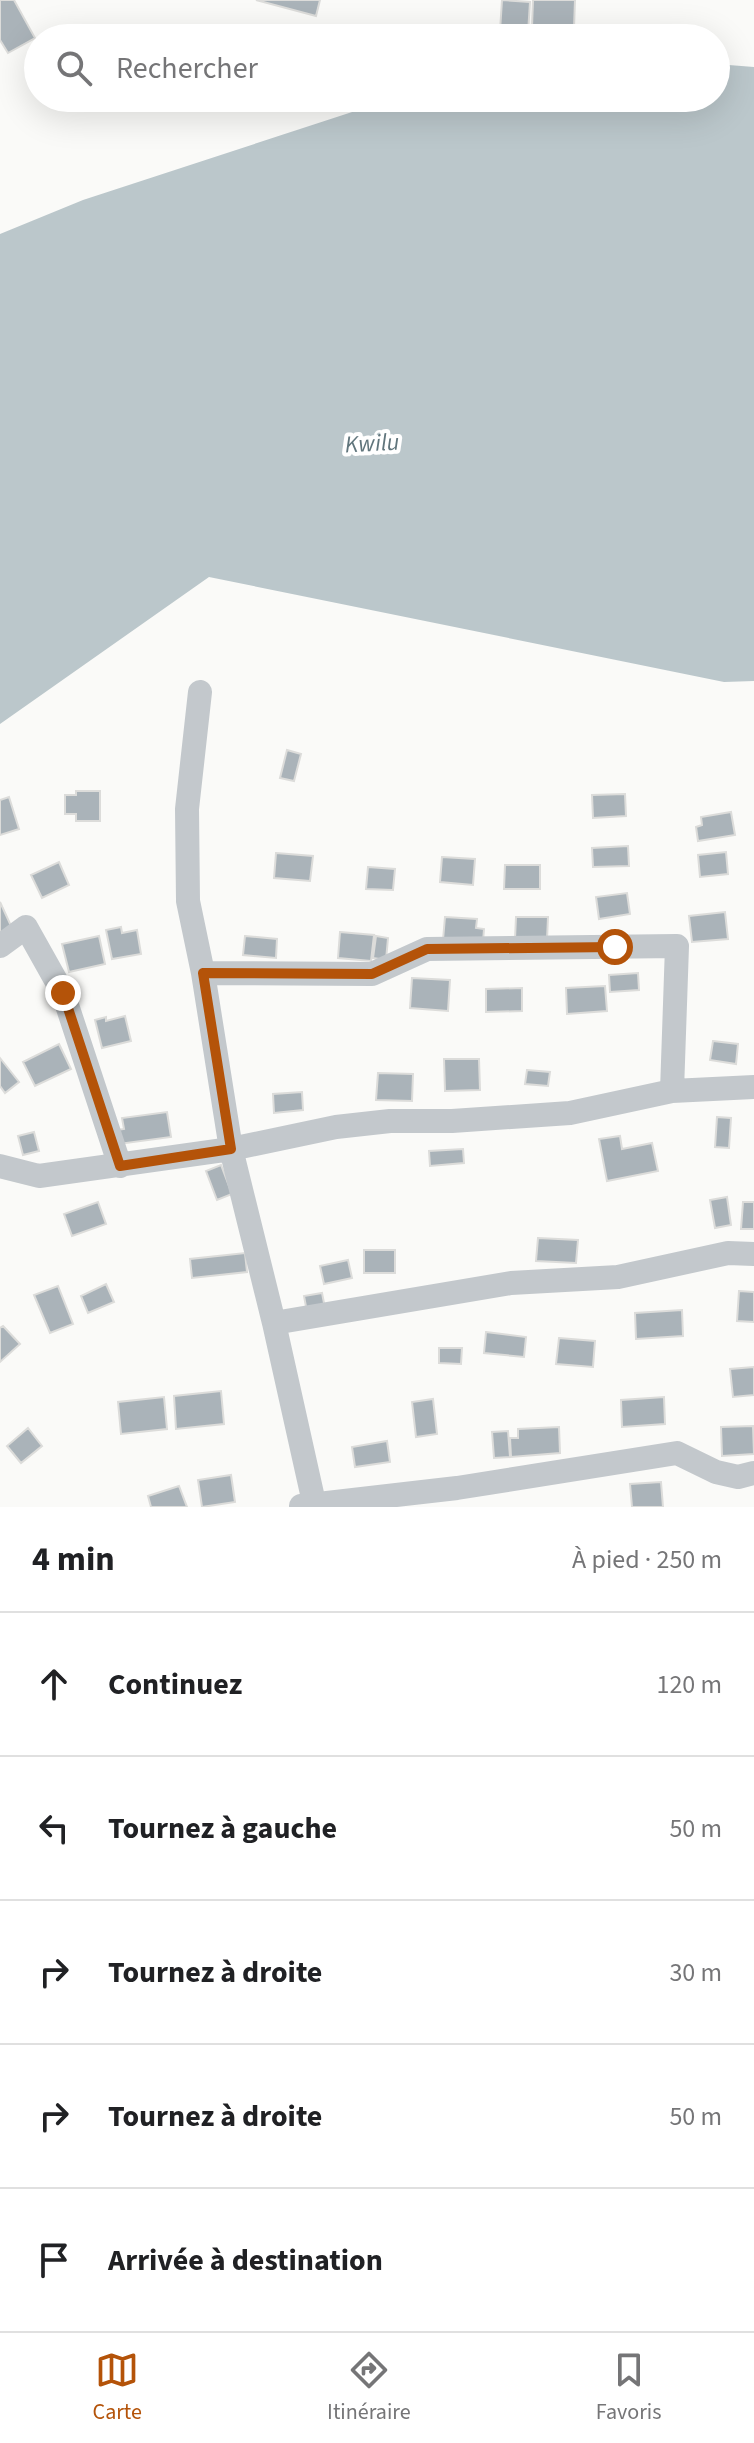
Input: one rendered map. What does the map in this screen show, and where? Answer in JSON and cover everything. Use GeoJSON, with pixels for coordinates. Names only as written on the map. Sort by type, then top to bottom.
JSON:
{"type":"FeatureCollection","features":[{"type":"Feature","properties":{"kind":"street"},"geometry":{"type":"LineString","coordinates":[[200,692],[187,809],[188,901],[203,973],[231,1149],[274,1323],[309,1506],[457,1488],[677,1453],[716,1472],[738,1477],[754,1473]]}},
{"type":"Feature","properties":{"kind":"street"},"geometry":{"type":"LineString","coordinates":[[0,946],[26,927],[63,993],[120,1166]]}},
{"type":"Feature","properties":{"kind":"street"},"geometry":{"type":"LineString","coordinates":[[203,973],[372,974],[427,949],[677,946],[672,1091]]}},
{"type":"Feature","properties":{"kind":"street"},"geometry":{"type":"LineString","coordinates":[[0,1166],[39,1176],[231,1149],[336,1127],[376,1122],[452,1121],[570,1113],[672,1091],[754,1087]]}},
{"type":"Feature","properties":{"kind":"street"},"geometry":{"type":"LineString","coordinates":[[274,1323],[511,1283],[618,1277],[728,1253],[754,1254]]}},
{"type":"Feature","properties":{"kind":"water","name":"Kwilu"},"geometry":{"type":"Polygon","coordinates":[[[730,65],[754,67],[754,681],[724,682],[209,577],[0,724],[0,234],[83,200],[352,112],[730,112],[730,65]]]}},
{"type":"Feature","properties":{"kind":"building"},"geometry":{"type":"Polygon","coordinates":[[[0,0],[14,0],[27,24],[24,24],[24,44],[8,53],[0,40],[0,0]]]}},
{"type":"Feature","properties":{"kind":"building"},"geometry":{"type":"Polygon","coordinates":[[[256,0],[320,0],[316,16],[256,0]]]}},
{"type":"Feature","properties":{"kind":"building"},"geometry":{"type":"Polygon","coordinates":[[[502,0],[530,2],[529,24],[500,24],[502,0]]]}},
{"type":"Feature","properties":{"kind":"building"},"geometry":{"type":"Polygon","coordinates":[[[533,0],[575,0],[574,24],[532,24],[533,0]]]}},
{"type":"Feature","properties":{"kind":"building"},"geometry":{"type":"Polygon","coordinates":[[[287,750],[301,754],[294,781],[280,778],[287,750]]]}},
{"type":"Feature","properties":{"kind":"building"},"geometry":{"type":"Polygon","coordinates":[[[76,791],[100,791],[100,821],[76,821],[76,814],[65,814],[65,795],[76,795],[76,791]]]}},
{"type":"Feature","properties":{"kind":"building"},"geometry":{"type":"Polygon","coordinates":[[[625,794],[626,816],[593,818],[592,795],[625,794]]]}},
{"type":"Feature","properties":{"kind":"building"},"geometry":{"type":"Polygon","coordinates":[[[9,797],[19,829],[0,835],[0,800],[9,797]]]}},
{"type":"Feature","properties":{"kind":"building"},"geometry":{"type":"Polygon","coordinates":[[[731,812],[735,835],[698,841],[696,827],[702,825],[701,817],[731,812]]]}},
{"type":"Feature","properties":{"kind":"building"},"geometry":{"type":"Polygon","coordinates":[[[628,846],[629,866],[593,867],[592,848],[628,846]]]}},
{"type":"Feature","properties":{"kind":"building"},"geometry":{"type":"Polygon","coordinates":[[[726,852],[728,874],[700,877],[698,855],[726,852]]]}},
{"type":"Feature","properties":{"kind":"building"},"geometry":{"type":"Polygon","coordinates":[[[276,853],[313,856],[310,881],[274,878],[276,853]]]}},
{"type":"Feature","properties":{"kind":"building"},"geometry":{"type":"Polygon","coordinates":[[[442,857],[475,859],[473,885],[440,882],[442,857]]]}},
{"type":"Feature","properties":{"kind":"building"},"geometry":{"type":"Polygon","coordinates":[[[59,862],[69,885],[42,898],[31,875],[59,862]]]}},
{"type":"Feature","properties":{"kind":"building"},"geometry":{"type":"Polygon","coordinates":[[[505,865],[540,865],[540,889],[504,889],[505,865]]]}},
{"type":"Feature","properties":{"kind":"building"},"geometry":{"type":"Polygon","coordinates":[[[368,867],[395,869],[393,890],[366,889],[368,867]]]}},
{"type":"Feature","properties":{"kind":"building"},"geometry":{"type":"Polygon","coordinates":[[[627,893],[630,914],[599,919],[596,897],[627,893]]]}},
{"type":"Feature","properties":{"kind":"building"},"geometry":{"type":"Polygon","coordinates":[[[0,902],[12,928],[0,933],[0,902]]]}},
{"type":"Feature","properties":{"kind":"building"},"geometry":{"type":"Polygon","coordinates":[[[725,912],[728,939],[692,942],[689,916],[725,912]]]}},
{"type":"Feature","properties":{"kind":"building"},"geometry":{"type":"Polygon","coordinates":[[[445,917],[477,919],[476,928],[484,929],[483,942],[443,940],[445,917]]]}},
{"type":"Feature","properties":{"kind":"building"},"geometry":{"type":"Polygon","coordinates":[[[516,917],[548,917],[547,940],[515,939],[516,917]]]}},
{"type":"Feature","properties":{"kind":"building"},"geometry":{"type":"Polygon","coordinates":[[[121,927],[122,933],[137,930],[141,954],[112,959],[106,930],[121,927]]]}},
{"type":"Feature","properties":{"kind":"building"},"geometry":{"type":"Polygon","coordinates":[[[340,932],[374,935],[371,961],[338,958],[340,932]]]}},
{"type":"Feature","properties":{"kind":"building"},"geometry":{"type":"Polygon","coordinates":[[[99,936],[105,964],[69,972],[62,944],[99,936]]]}},
{"type":"Feature","properties":{"kind":"building"},"geometry":{"type":"Polygon","coordinates":[[[245,936],[277,939],[276,958],[243,955],[245,936]]]}},
{"type":"Feature","properties":{"kind":"building"},"geometry":{"type":"Polygon","coordinates":[[[376,936],[388,938],[386,960],[373,958],[376,936]]]}},
{"type":"Feature","properties":{"kind":"building"},"geometry":{"type":"Polygon","coordinates":[[[638,973],[639,990],[610,992],[609,975],[638,973]]]}},
{"type":"Feature","properties":{"kind":"building"},"geometry":{"type":"Polygon","coordinates":[[[412,978],[450,980],[448,1011],[410,1008],[412,978]]]}},
{"type":"Feature","properties":{"kind":"building"},"geometry":{"type":"Polygon","coordinates":[[[605,986],[607,1011],[567,1014],[566,988],[605,986]]]}},
{"type":"Feature","properties":{"kind":"building"},"geometry":{"type":"Polygon","coordinates":[[[522,988],[522,1011],[486,1012],[486,989],[522,988]]]}},
{"type":"Feature","properties":{"kind":"building"},"geometry":{"type":"Polygon","coordinates":[[[125,1016],[131,1041],[102,1048],[95,1020],[106,1017],[106,1021],[125,1016]]]}},
{"type":"Feature","properties":{"kind":"building"},"geometry":{"type":"Polygon","coordinates":[[[713,1041],[738,1044],[736,1064],[710,1060],[713,1041]]]}},
{"type":"Feature","properties":{"kind":"building"},"geometry":{"type":"Polygon","coordinates":[[[59,1044],[71,1069],[35,1086],[23,1062],[59,1044]]]}},
{"type":"Feature","properties":{"kind":"building"},"geometry":{"type":"Polygon","coordinates":[[[0,1058],[19,1082],[5,1093],[0,1086],[0,1058]]]}},
{"type":"Feature","properties":{"kind":"building"},"geometry":{"type":"Polygon","coordinates":[[[444,1059],[479,1059],[480,1090],[445,1091],[444,1059]]]}},
{"type":"Feature","properties":{"kind":"building"},"geometry":{"type":"Polygon","coordinates":[[[527,1070],[550,1072],[548,1086],[525,1084],[527,1070]]]}},
{"type":"Feature","properties":{"kind":"building"},"geometry":{"type":"Polygon","coordinates":[[[378,1073],[413,1074],[412,1101],[376,1100],[378,1073]]]}},
{"type":"Feature","properties":{"kind":"building"},"geometry":{"type":"Polygon","coordinates":[[[302,1092],[303,1110],[274,1113],[273,1094],[302,1092]]]}},
{"type":"Feature","properties":{"kind":"building"},"geometry":{"type":"Polygon","coordinates":[[[167,1112],[171,1137],[119,1144],[117,1130],[124,1129],[122,1118],[167,1112]]]}},
{"type":"Feature","properties":{"kind":"building"},"geometry":{"type":"Polygon","coordinates":[[[717,1117],[731,1118],[729,1148],[715,1147],[717,1117]]]}},
{"type":"Feature","properties":{"kind":"building"},"geometry":{"type":"Polygon","coordinates":[[[34,1132],[39,1151],[23,1155],[18,1136],[34,1132]]]}},
{"type":"Feature","properties":{"kind":"building"},"geometry":{"type":"Polygon","coordinates":[[[620,1136],[622,1149],[652,1143],[658,1171],[607,1181],[599,1139],[620,1136]]]}},
{"type":"Feature","properties":{"kind":"building"},"geometry":{"type":"Polygon","coordinates":[[[463,1149],[464,1163],[430,1166],[429,1151],[463,1149]]]}},
{"type":"Feature","properties":{"kind":"building"},"geometry":{"type":"Polygon","coordinates":[[[221,1165],[232,1194],[217,1200],[206,1171],[221,1165]]]}},
{"type":"Feature","properties":{"kind":"building"},"geometry":{"type":"Polygon","coordinates":[[[727,1197],[731,1225],[715,1228],[710,1200],[727,1197]]]}},
{"type":"Feature","properties":{"kind":"building"},"geometry":{"type":"Polygon","coordinates":[[[98,1202],[106,1224],[72,1236],[64,1214],[98,1202]]]}},
{"type":"Feature","properties":{"kind":"building"},"geometry":{"type":"Polygon","coordinates":[[[743,1202],[754,1202],[754,1229],[741,1229],[743,1202]]]}},
{"type":"Feature","properties":{"kind":"building"},"geometry":{"type":"Polygon","coordinates":[[[538,1238],[578,1240],[576,1263],[536,1261],[538,1238]]]}},
{"type":"Feature","properties":{"kind":"building"},"geometry":{"type":"Polygon","coordinates":[[[364,1250],[395,1250],[395,1273],[364,1273],[364,1250]]]}},
{"type":"Feature","properties":{"kind":"building"},"geometry":{"type":"Polygon","coordinates":[[[245,1253],[247,1272],[192,1278],[190,1259],[245,1253]]]}},
{"type":"Feature","properties":{"kind":"building"},"geometry":{"type":"Polygon","coordinates":[[[348,1260],[352,1278],[324,1284],[320,1266],[348,1260]]]}},
{"type":"Feature","properties":{"kind":"building"},"geometry":{"type":"Polygon","coordinates":[[[106,1284],[114,1302],[88,1313],[81,1296],[106,1284]]]}},
{"type":"Feature","properties":{"kind":"building"},"geometry":{"type":"Polygon","coordinates":[[[58,1286],[73,1324],[50,1333],[34,1295],[58,1286]]]}},
{"type":"Feature","properties":{"kind":"building"},"geometry":{"type":"Polygon","coordinates":[[[739,1291],[754,1292],[754,1322],[737,1321],[739,1291]]]}},
{"type":"Feature","properties":{"kind":"building"},"geometry":{"type":"Polygon","coordinates":[[[322,1293],[325,1308],[307,1312],[304,1296],[322,1293]]]}},
{"type":"Feature","properties":{"kind":"building"},"geometry":{"type":"Polygon","coordinates":[[[682,1310],[683,1336],[636,1339],[635,1313],[682,1310]]]}},
{"type":"Feature","properties":{"kind":"building"},"geometry":{"type":"Polygon","coordinates":[[[3,1326],[20,1344],[0,1362],[0,1328],[3,1326]]]}},
{"type":"Feature","properties":{"kind":"building"},"geometry":{"type":"Polygon","coordinates":[[[486,1332],[526,1337],[524,1357],[484,1353],[486,1332]]]}},
{"type":"Feature","properties":{"kind":"building"},"geometry":{"type":"Polygon","coordinates":[[[559,1338],[595,1341],[593,1367],[556,1364],[559,1338]]]}},
{"type":"Feature","properties":{"kind":"building"},"geometry":{"type":"Polygon","coordinates":[[[439,1348],[462,1348],[461,1364],[439,1363],[439,1348]]]}},
{"type":"Feature","properties":{"kind":"building"},"geometry":{"type":"Polygon","coordinates":[[[754,1367],[754,1395],[733,1397],[730,1369],[754,1367]]]}},
{"type":"Feature","properties":{"kind":"building"},"geometry":{"type":"Polygon","coordinates":[[[221,1391],[224,1424],[176,1429],[174,1396],[221,1391]]]}},
{"type":"Feature","properties":{"kind":"building"},"geometry":{"type":"Polygon","coordinates":[[[164,1397],[167,1429],[121,1434],[118,1402],[164,1397]]]}},
{"type":"Feature","properties":{"kind":"building"},"geometry":{"type":"Polygon","coordinates":[[[664,1397],[665,1424],[622,1427],[621,1400],[664,1397]]]}},
{"type":"Feature","properties":{"kind":"building"},"geometry":{"type":"Polygon","coordinates":[[[433,1399],[437,1434],[416,1437],[412,1402],[433,1399]]]}},
{"type":"Feature","properties":{"kind":"building"},"geometry":{"type":"Polygon","coordinates":[[[753,1426],[754,1454],[722,1456],[721,1427],[753,1426]]]}},
{"type":"Feature","properties":{"kind":"building"},"geometry":{"type":"Polygon","coordinates":[[[559,1427],[560,1453],[511,1457],[510,1438],[518,1438],[518,1429],[559,1427]]]}},
{"type":"Feature","properties":{"kind":"building"},"geometry":{"type":"Polygon","coordinates":[[[28,1428],[42,1446],[21,1463],[7,1446],[28,1428]]]}},
{"type":"Feature","properties":{"kind":"building"},"geometry":{"type":"Polygon","coordinates":[[[508,1431],[510,1457],[494,1458],[492,1432],[508,1431]]]}},
{"type":"Feature","properties":{"kind":"building"},"geometry":{"type":"Polygon","coordinates":[[[387,1441],[390,1462],[355,1467],[352,1447],[387,1441]]]}},
{"type":"Feature","properties":{"kind":"building"},"geometry":{"type":"Polygon","coordinates":[[[231,1475],[235,1502],[202,1507],[198,1480],[231,1475]]]}},
{"type":"Feature","properties":{"kind":"building"},"geometry":{"type":"Polygon","coordinates":[[[661,1482],[663,1507],[632,1507],[630,1484],[661,1482]]]}},
{"type":"Feature","properties":{"kind":"building"},"geometry":{"type":"Polygon","coordinates":[[[179,1486],[187,1507],[151,1507],[148,1496],[179,1486]]]}},
{"type":"Feature","properties":{"kind":"route"},"geometry":{"type":"LineString","coordinates":[[63,993],[120,1166],[231,1149],[203,973],[372,974],[427,949],[615,947]]}}]}
